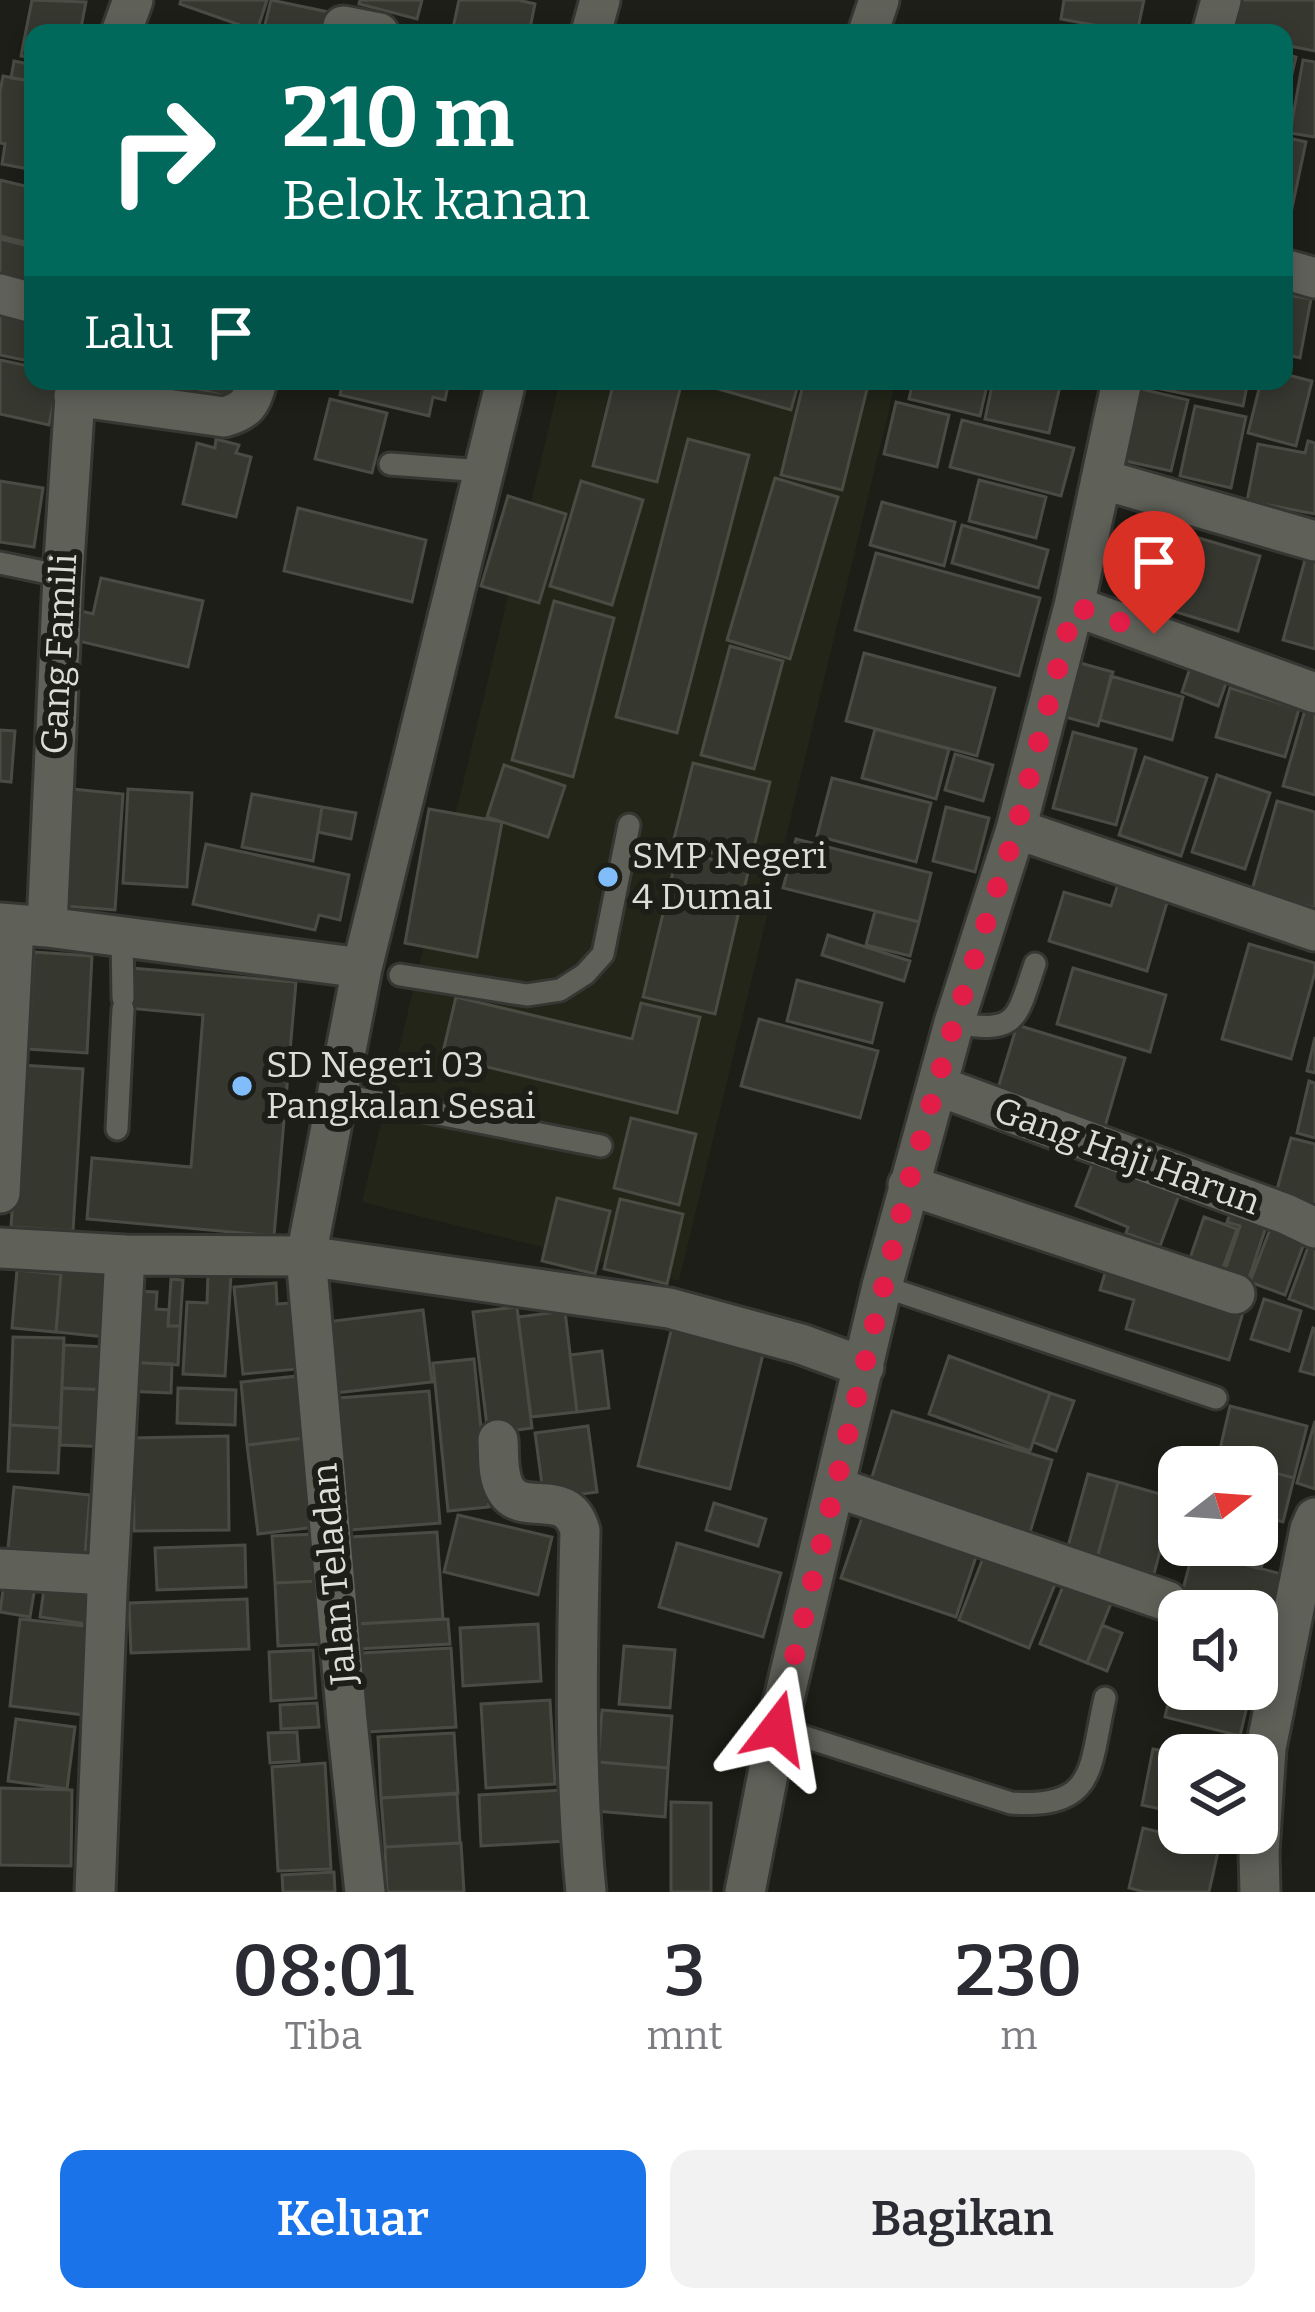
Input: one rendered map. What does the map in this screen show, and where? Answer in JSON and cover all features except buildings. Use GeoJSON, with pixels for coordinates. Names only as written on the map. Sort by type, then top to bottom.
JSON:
{"type":"FeatureCollection","features":[{"type":"Feature","properties":{"kind":"street","name":"Gang Famili"},"geometry":{"type":"LineString","coordinates":[[0,1193],[20,925],[63,576],[75,390]]}},
{"type":"Feature","properties":{"kind":"street"},"geometry":{"type":"LineString","coordinates":[[86,390],[224,416],[241,412],[255,390]]}},
{"type":"Feature","properties":{"kind":"street","name":"Jalan Teladan"},"geometry":{"type":"LineString","coordinates":[[365,1892],[306,1256],[337,1094],[382,972],[504,390]]}},
{"type":"Feature","properties":{"kind":"street"},"geometry":{"type":"LineString","coordinates":[[745,1892],[777,1728],[882,1286],[954,1023],[1016,829],[1074,606],[1120,390]]}},
{"type":"Feature","properties":{"kind":"street"},"geometry":{"type":"LineString","coordinates":[[1101,479],[1315,541]]}},
{"type":"Feature","properties":{"kind":"street"},"geometry":{"type":"LineString","coordinates":[[1074,606],[1315,693]]}},
{"type":"Feature","properties":{"kind":"street"},"geometry":{"type":"LineString","coordinates":[[1016,829],[1315,931]]}},
{"type":"Feature","properties":{"kind":"street"},"geometry":{"type":"LineString","coordinates":[[20,925],[382,972]]}},
{"type":"Feature","properties":{"kind":"street","name":"Gang Haji Harun"},"geometry":{"type":"LineString","coordinates":[[938,1086],[1315,1228]]}},
{"type":"Feature","properties":{"kind":"street"},"geometry":{"type":"LineString","coordinates":[[908,1185],[1234,1294]]}},
{"type":"Feature","properties":{"kind":"street"},"geometry":{"type":"LineString","coordinates":[[0,1248],[125,1255],[306,1256],[669,1308],[801,1344],[864,1367]]}},
{"type":"Feature","properties":{"kind":"street"},"geometry":{"type":"LineString","coordinates":[[95,1892],[125,1255]]}},
{"type":"Feature","properties":{"kind":"street"},"geometry":{"type":"LineString","coordinates":[[498,1440],[500,1474],[513,1498],[565,1507],[580,1531],[577,1694],[586,1892]]}},
{"type":"Feature","properties":{"kind":"street"},"geometry":{"type":"LineString","coordinates":[[835,1487],[1158,1598]]}},
{"type":"Feature","properties":{"kind":"street"},"geometry":{"type":"LineString","coordinates":[[1260,1892],[1266,1748],[1315,1518]]}},
{"type":"Feature","properties":{"kind":"street"},"geometry":{"type":"LineString","coordinates":[[0,1570],[108,1575]]}},
{"type":"Feature","properties":{"kind":"lane"},"geometry":{"type":"LineString","coordinates":[[390,464],[483,472]]}},
{"type":"Feature","properties":{"kind":"lane"},"geometry":{"type":"LineString","coordinates":[[0,562],[63,576]]}},
{"type":"Feature","properties":{"kind":"lane"},"geometry":{"type":"LineString","coordinates":[[382,972],[527,995],[560,990],[585,974],[603,953],[629,825]]}},
{"type":"Feature","properties":{"kind":"lane"},"geometry":{"type":"LineString","coordinates":[[117,1129],[122,937]]}},
{"type":"Feature","properties":{"kind":"lane"},"geometry":{"type":"LineString","coordinates":[[954,1023],[985,1028],[1007,1023],[1018,1014],[1035,964]]}},
{"type":"Feature","properties":{"kind":"lane"},"geometry":{"type":"LineString","coordinates":[[337,1094],[601,1146]]}},
{"type":"Feature","properties":{"kind":"lane"},"geometry":{"type":"LineString","coordinates":[[882,1286],[1216,1398]]}},
{"type":"Feature","properties":{"kind":"lane"},"geometry":{"type":"LineString","coordinates":[[777,1728],[1011,1803],[1039,1805],[1074,1794],[1087,1778],[1105,1698]]}},
{"type":"Feature","properties":{"kind":"shaded area","name":"SMP Negeri 4 Dumai"},"geometry":{"type":"Polygon","coordinates":[[[558,390],[894,390],[679,1281],[362,1202],[558,390]]]}},
{"type":"Feature","properties":{"kind":"place","name":"SMP Negeri 4 Dumai"},"geometry":{"type":"Point","coordinates":[608,877]}},
{"type":"Feature","properties":{"kind":"place","name":"SD Negeri 03 Pangkalan Sesai"},"geometry":{"type":"Point","coordinates":[242,1086]}},
{"type":"Feature","properties":{"kind":"route"},"geometry":{"type":"LineString","coordinates":[[777,1728],[908,1185],[1016,829],[1074,606],[1154,634]]}}]}
